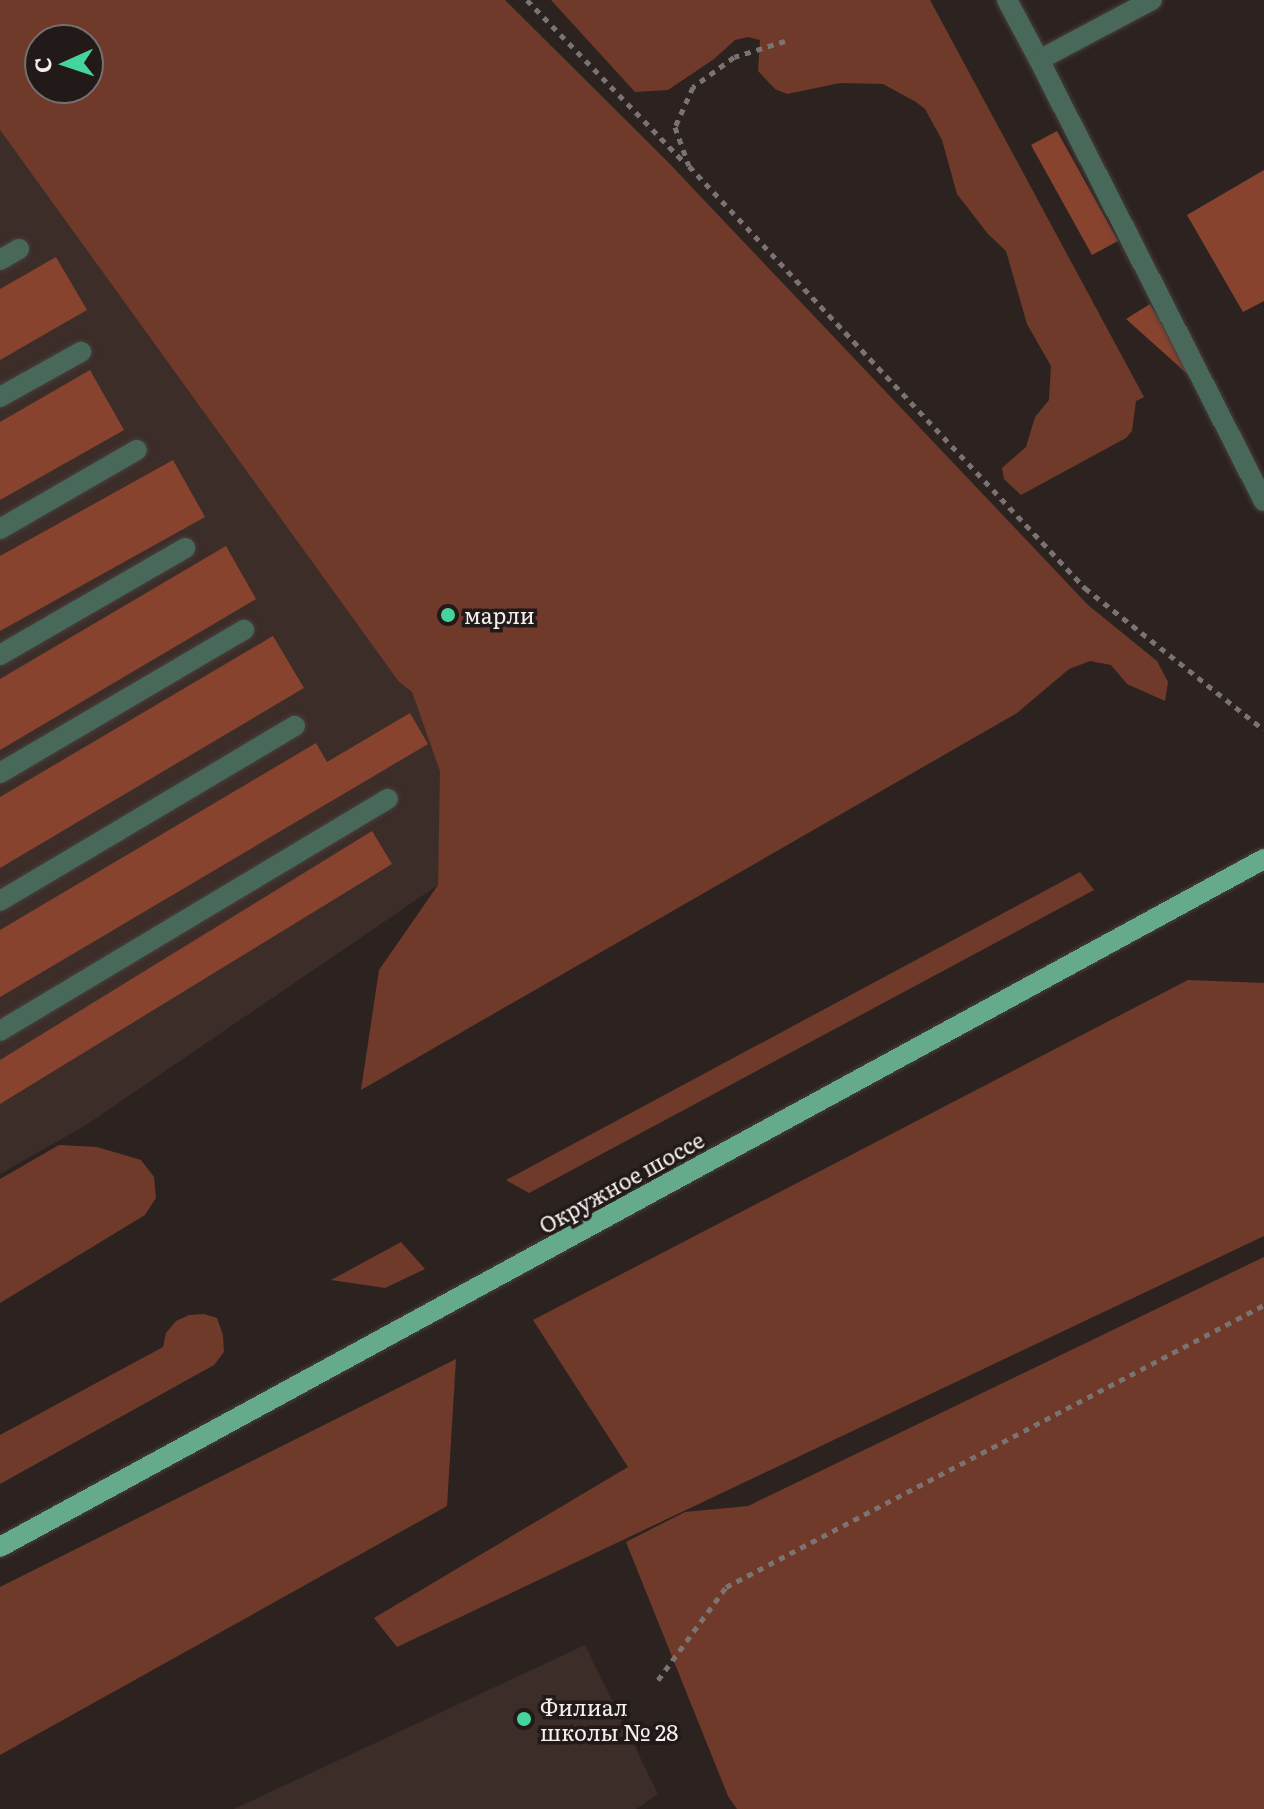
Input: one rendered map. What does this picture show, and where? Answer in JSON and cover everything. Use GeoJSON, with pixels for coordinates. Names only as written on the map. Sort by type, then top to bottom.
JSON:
{"type":"FeatureCollection","features":[{"type":"Feature","properties":{"kind":"main road","name":"Окружное шоссе"},"geometry":{"type":"LineString","coordinates":[[0,1547],[1264,859]]}},
{"type":"Feature","properties":{"kind":"lane"},"geometry":{"type":"LineString","coordinates":[[1007,0],[1264,501]]}},
{"type":"Feature","properties":{"kind":"lane"},"geometry":{"type":"LineString","coordinates":[[1039,60],[1152,0]]}},
{"type":"Feature","properties":{"kind":"lane"},"geometry":{"type":"LineString","coordinates":[[0,260],[19,249]]}},
{"type":"Feature","properties":{"kind":"lane"},"geometry":{"type":"LineString","coordinates":[[0,397],[81,352]]}},
{"type":"Feature","properties":{"kind":"lane"},"geometry":{"type":"LineString","coordinates":[[0,529],[137,450]]}},
{"type":"Feature","properties":{"kind":"lane"},"geometry":{"type":"LineString","coordinates":[[0,655],[185,548]]}},
{"type":"Feature","properties":{"kind":"lane"},"geometry":{"type":"LineString","coordinates":[[0,773],[244,630]]}},
{"type":"Feature","properties":{"kind":"lane"},"geometry":{"type":"LineString","coordinates":[[0,901],[295,726]]}},
{"type":"Feature","properties":{"kind":"lane"},"geometry":{"type":"LineString","coordinates":[[0,1031],[388,799]]}},
{"type":"Feature","properties":{"kind":"path"},"geometry":{"type":"LineString","coordinates":[[527,0],[689,166],[1085,588],[1264,730]]}},
{"type":"Feature","properties":{"kind":"path"},"geometry":{"type":"LineString","coordinates":[[689,166],[675,127],[693,87],[734,57],[785,41]]}},
{"type":"Feature","properties":{"kind":"path"},"geometry":{"type":"LineString","coordinates":[[658,1680],[726,1587],[1264,1305]]}},
{"type":"Feature","properties":{"kind":"shaded area"},"geometry":{"type":"Polygon","coordinates":[[[0,0],[505,0],[666,160],[1088,605],[1157,661],[1168,682],[1165,701],[1127,684],[1111,665],[1090,661],[1069,669],[1017,713],[361,1090],[379,970],[438,885],[440,771],[412,692],[399,682],[0,130],[0,0]]]}},
{"type":"Feature","properties":{"kind":"shaded area"},"geometry":{"type":"Polygon","coordinates":[[[551,0],[930,0],[1144,397],[1136,401],[1132,431],[1126,438],[1021,495],[1004,479],[1002,468],[1026,447],[1035,417],[1049,400],[1051,366],[1027,324],[1006,251],[988,234],[957,194],[942,140],[925,109],[916,102],[883,84],[840,83],[787,94],[775,89],[758,71],[760,40],[748,37],[735,40],[714,59],[668,90],[635,92],[551,0]]]}},
{"type":"Feature","properties":{"kind":"shaded area"},"geometry":{"type":"Polygon","coordinates":[[[0,130],[399,682],[412,692],[441,771],[438,885],[86,1125],[0,1174],[0,130]]]}},
{"type":"Feature","properties":{"kind":"shaded area"},"geometry":{"type":"Polygon","coordinates":[[[1080,872],[1094,890],[529,1193],[506,1180],[1080,872]]]}},
{"type":"Feature","properties":{"kind":"shaded area"},"geometry":{"type":"Polygon","coordinates":[[[1188,980],[1264,983],[1264,1236],[397,1647],[374,1618],[628,1467],[533,1320],[1188,980]]]}},
{"type":"Feature","properties":{"kind":"shaded area"},"geometry":{"type":"Polygon","coordinates":[[[59,1145],[97,1147],[141,1160],[154,1177],[156,1198],[145,1215],[0,1303],[0,1179],[59,1145]]]}},
{"type":"Feature","properties":{"kind":"shaded area"},"geometry":{"type":"Polygon","coordinates":[[[401,1242],[425,1269],[385,1288],[331,1280],[401,1242]]]}},
{"type":"Feature","properties":{"kind":"shaded area"},"geometry":{"type":"Polygon","coordinates":[[[1264,1257],[1264,1809],[737,1809],[728,1796],[626,1542],[685,1512],[748,1506],[1264,1257]]]}},
{"type":"Feature","properties":{"kind":"shaded area"},"geometry":{"type":"Polygon","coordinates":[[[204,1314],[217,1318],[223,1335],[224,1352],[214,1365],[0,1484],[0,1435],[163,1347],[166,1333],[176,1321],[189,1315],[204,1314]]]}},
{"type":"Feature","properties":{"kind":"shaded area"},"geometry":{"type":"Polygon","coordinates":[[[456,1359],[447,1506],[0,1755],[0,1587],[456,1359]]]}},
{"type":"Feature","properties":{"kind":"shaded area","name":"Филиал школы № 28"},"geometry":{"type":"Polygon","coordinates":[[[585,1645],[658,1794],[636,1809],[234,1809],[585,1645]]]}},
{"type":"Feature","properties":{"kind":"building"},"geometry":{"type":"Polygon","coordinates":[[[1057,131],[1118,241],[1092,255],[1031,145],[1057,131]]]}},
{"type":"Feature","properties":{"kind":"building"},"geometry":{"type":"Polygon","coordinates":[[[1264,170],[1264,301],[1243,312],[1187,215],[1264,170]]]}},
{"type":"Feature","properties":{"kind":"building"},"geometry":{"type":"Polygon","coordinates":[[[56,257],[87,310],[0,360],[0,289],[56,257]]]}},
{"type":"Feature","properties":{"kind":"building"},"geometry":{"type":"Polygon","coordinates":[[[1150,304],[1194,378],[1193,379],[1126,319],[1150,304]]]}},
{"type":"Feature","properties":{"kind":"building"},"geometry":{"type":"Polygon","coordinates":[[[90,370],[124,430],[0,500],[0,422],[90,370]]]}},
{"type":"Feature","properties":{"kind":"building"},"geometry":{"type":"Polygon","coordinates":[[[173,460],[205,517],[0,631],[0,556],[173,460]]]}},
{"type":"Feature","properties":{"kind":"building"},"geometry":{"type":"Polygon","coordinates":[[[226,546],[256,599],[0,750],[0,679],[226,546]]]}},
{"type":"Feature","properties":{"kind":"building"},"geometry":{"type":"Polygon","coordinates":[[[273,636],[304,688],[0,868],[0,797],[273,636]]]}},
{"type":"Feature","properties":{"kind":"building"},"geometry":{"type":"Polygon","coordinates":[[[410,713],[428,744],[0,997],[0,930],[316,743],[327,762],[410,713]]]}},
{"type":"Feature","properties":{"kind":"building"},"geometry":{"type":"Polygon","coordinates":[[[372,831],[392,864],[0,1104],[0,1060],[372,831]]]}},
{"type":"Feature","properties":{"kind":"place","name":"марли"},"geometry":{"type":"Point","coordinates":[448,615]}},
{"type":"Feature","properties":{"kind":"place","name":"Филиал школы № 28"},"geometry":{"type":"Point","coordinates":[524,1719]}}]}
